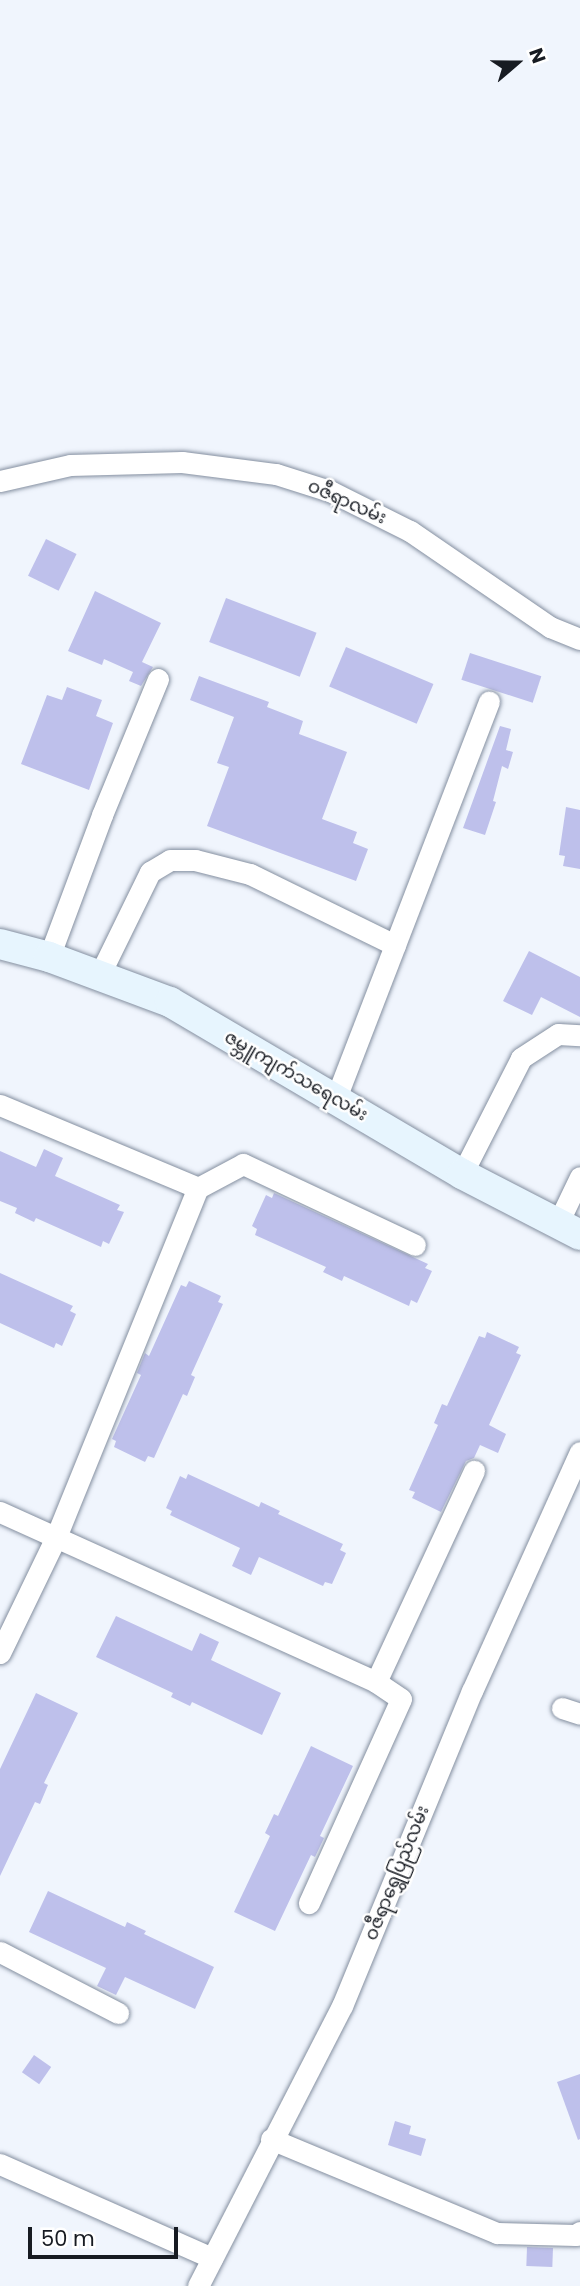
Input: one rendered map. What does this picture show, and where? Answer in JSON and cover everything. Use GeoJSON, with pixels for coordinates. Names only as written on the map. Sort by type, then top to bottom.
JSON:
{"type":"FeatureCollection","features":[{"type":"Feature","properties":{"kind":"main road","name":"ဇမ္ဘူကျက်သရေလမ်း"},"geometry":{"type":"LineString","coordinates":[[0,944],[100,974],[170,1002],[462,1174],[568,1230]]}},
{"type":"Feature","properties":{"kind":"street","name":"ဝဇီရာလမ်း"},"geometry":{"type":"LineString","coordinates":[[0,481],[69,465],[182,461],[276,474],[330,491],[410,531],[550,627],[580,639]]}},
{"type":"Feature","properties":{"kind":"street"},"geometry":{"type":"LineString","coordinates":[[49,957],[102,815],[158,679]]}},
{"type":"Feature","properties":{"kind":"street"},"geometry":{"type":"LineString","coordinates":[[335,1098],[489,701]]}},
{"type":"Feature","properties":{"kind":"street"},"geometry":{"type":"LineString","coordinates":[[100,974],[150,872],[170,860],[195,860],[250,874],[395,945]]}},
{"type":"Feature","properties":{"kind":"street"},"geometry":{"type":"LineString","coordinates":[[462,1174],[521,1058],[558,1034],[580,1035]]}},
{"type":"Feature","properties":{"kind":"street"},"geometry":{"type":"LineString","coordinates":[[0,1105],[198,1188]]}},
{"type":"Feature","properties":{"kind":"street"},"geometry":{"type":"LineString","coordinates":[[0,1653],[55,1537],[198,1188],[243,1164],[415,1245]]}},
{"type":"Feature","properties":{"kind":"street"},"geometry":{"type":"LineString","coordinates":[[568,1230],[580,1177]]}},
{"type":"Feature","properties":{"kind":"street","name":"ဝဇီရာရွှေပြည်လမ်း"},"geometry":{"type":"LineString","coordinates":[[198,2286],[271,2139],[342,2006],[471,1691],[580,1452]]}},
{"type":"Feature","properties":{"kind":"street"},"geometry":{"type":"LineString","coordinates":[[376,1682],[474,1471]]}},
{"type":"Feature","properties":{"kind":"street"},"geometry":{"type":"LineString","coordinates":[[0,1511],[376,1682],[401,1699],[309,1903]]}},
{"type":"Feature","properties":{"kind":"street"},"geometry":{"type":"LineString","coordinates":[[0,1952],[118,2013]]}},
{"type":"Feature","properties":{"kind":"street"},"geometry":{"type":"LineString","coordinates":[[271,2139],[497,2233],[576,2235],[580,2232]]}},
{"type":"Feature","properties":{"kind":"street"},"geometry":{"type":"LineString","coordinates":[[1,2168],[212,2258]]}},
{"type":"Feature","properties":{"kind":"building"},"geometry":{"type":"Polygon","coordinates":[[[46,539],[77,554],[59,591],[28,576],[46,539]]]}},
{"type":"Feature","properties":{"kind":"building"},"geometry":{"type":"Polygon","coordinates":[[[95,591],[161,623],[142,662],[153,667],[141,686],[129,681],[133,672],[104,659],[102,665],[68,651],[95,591]]]}},
{"type":"Feature","properties":{"kind":"building"},"geometry":{"type":"Polygon","coordinates":[[[226,598],[317,633],[300,677],[209,642],[226,598]]]}},
{"type":"Feature","properties":{"kind":"building"},"geometry":{"type":"Polygon","coordinates":[[[346,647],[433,684],[417,724],[329,687],[346,647]]]}},
{"type":"Feature","properties":{"kind":"building"},"geometry":{"type":"Polygon","coordinates":[[[470,653],[541,676],[533,703],[461,680],[470,653]]]}},
{"type":"Feature","properties":{"kind":"building"},"geometry":{"type":"Polygon","coordinates":[[[199,676],[269,702],[267,707],[303,721],[299,734],[347,752],[322,819],[357,832],[353,843],[368,849],[356,881],[207,826],[229,767],[217,763],[234,717],[190,700],[199,676]]]}},
{"type":"Feature","properties":{"kind":"building"},"geometry":{"type":"Polygon","coordinates":[[[67,687],[102,700],[96,716],[113,723],[89,790],[21,764],[47,695],[62,700],[67,687]]]}},
{"type":"Feature","properties":{"kind":"building"},"geometry":{"type":"Polygon","coordinates":[[[500,726],[511,729],[506,750],[513,752],[508,769],[502,766],[493,801],[496,802],[485,835],[463,828],[500,726]]]}},
{"type":"Feature","properties":{"kind":"building"},"geometry":{"type":"Polygon","coordinates":[[[566,807],[580,810],[580,869],[563,866],[565,856],[559,855],[566,807]]]}},
{"type":"Feature","properties":{"kind":"building"},"geometry":{"type":"Polygon","coordinates":[[[529,951],[580,977],[580,1017],[541,997],[532,1015],[503,1001],[529,951]]]}},
{"type":"Feature","properties":{"kind":"building"},"geometry":{"type":"Polygon","coordinates":[[[44,1149],[63,1158],[55,1176],[120,1205],[117,1210],[124,1212],[109,1244],[103,1241],[101,1247],[36,1218],[34,1222],[15,1213],[17,1208],[0,1201],[0,1151],[36,1167],[44,1149]]]}},
{"type":"Feature","properties":{"kind":"building"},"geometry":{"type":"Polygon","coordinates":[[[274,1193],[428,1264],[425,1268],[432,1271],[417,1303],[411,1300],[409,1306],[344,1276],[342,1281],[323,1272],[326,1267],[255,1235],[257,1229],[252,1226],[266,1195],[272,1198],[274,1193]]]}},
{"type":"Feature","properties":{"kind":"building"},"geometry":{"type":"Polygon","coordinates":[[[0,1273],[73,1306],[70,1311],[76,1314],[62,1346],[56,1343],[54,1348],[0,1323],[0,1273]]]}},
{"type":"Feature","properties":{"kind":"building"},"geometry":{"type":"Polygon","coordinates":[[[189,1281],[221,1296],[218,1302],[223,1304],[191,1375],[195,1377],[187,1396],[183,1394],[154,1458],[148,1456],[145,1462],[114,1447],[116,1441],[112,1439],[141,1375],[137,1373],[145,1353],[149,1356],[181,1285],[186,1287],[189,1281]]]}},
{"type":"Feature","properties":{"kind":"building"},"geometry":{"type":"Polygon","coordinates":[[[487,1332],[519,1347],[516,1353],[521,1355],[489,1425],[506,1434],[498,1453],[480,1445],[474,1458],[466,1461],[441,1512],[412,1498],[415,1492],[409,1490],[438,1425],[434,1423],[442,1404],[447,1406],[479,1336],[485,1338],[487,1332]]]}},
{"type":"Feature","properties":{"kind":"building"},"geometry":{"type":"Polygon","coordinates":[[[188,1474],[259,1507],[261,1502],[280,1511],[278,1514],[343,1544],[340,1550],[346,1553],[332,1584],[325,1582],[323,1586],[259,1557],[251,1575],[232,1566],[240,1548],[170,1515],[172,1511],[166,1508],[180,1476],[186,1479],[188,1474]]]}},
{"type":"Feature","properties":{"kind":"building"},"geometry":{"type":"Polygon","coordinates":[[[116,1616],[192,1651],[200,1633],[219,1642],[211,1660],[281,1693],[262,1735],[192,1702],[190,1706],[171,1697],[173,1693],[96,1657],[116,1616]]]}},
{"type":"Feature","properties":{"kind":"building"},"geometry":{"type":"Polygon","coordinates":[[[36,1693],[78,1713],[44,1783],[48,1785],[40,1804],[35,1802],[0,1876],[0,1769],[36,1693]]]}},
{"type":"Feature","properties":{"kind":"building"},"geometry":{"type":"Polygon","coordinates":[[[311,1746],[353,1766],[320,1836],[324,1838],[315,1857],[311,1855],[275,1931],[234,1912],[270,1836],[265,1833],[274,1814],[278,1816],[311,1746]]]}},
{"type":"Feature","properties":{"kind":"building"},"geometry":{"type":"Polygon","coordinates":[[[48,1891],[125,1927],[127,1922],[146,1931],[144,1934],[214,1967],[195,2009],[125,1977],[116,1995],[97,1986],[106,1968],[29,1932],[48,1891]]]}},
{"type":"Feature","properties":{"kind":"building"},"geometry":{"type":"Polygon","coordinates":[[[34,2055],[51,2067],[39,2084],[22,2072],[34,2055]]]}},
{"type":"Feature","properties":{"kind":"building"},"geometry":{"type":"Polygon","coordinates":[[[580,2074],[580,2139],[578,2140],[557,2082],[580,2074]]]}},
{"type":"Feature","properties":{"kind":"building"},"geometry":{"type":"Polygon","coordinates":[[[395,2121],[411,2126],[409,2134],[426,2139],[421,2156],[388,2145],[395,2121]]]}},
{"type":"Feature","properties":{"kind":"building"},"geometry":{"type":"Polygon","coordinates":[[[527,2247],[553,2248],[552,2267],[526,2266],[527,2247]]]}}]}
